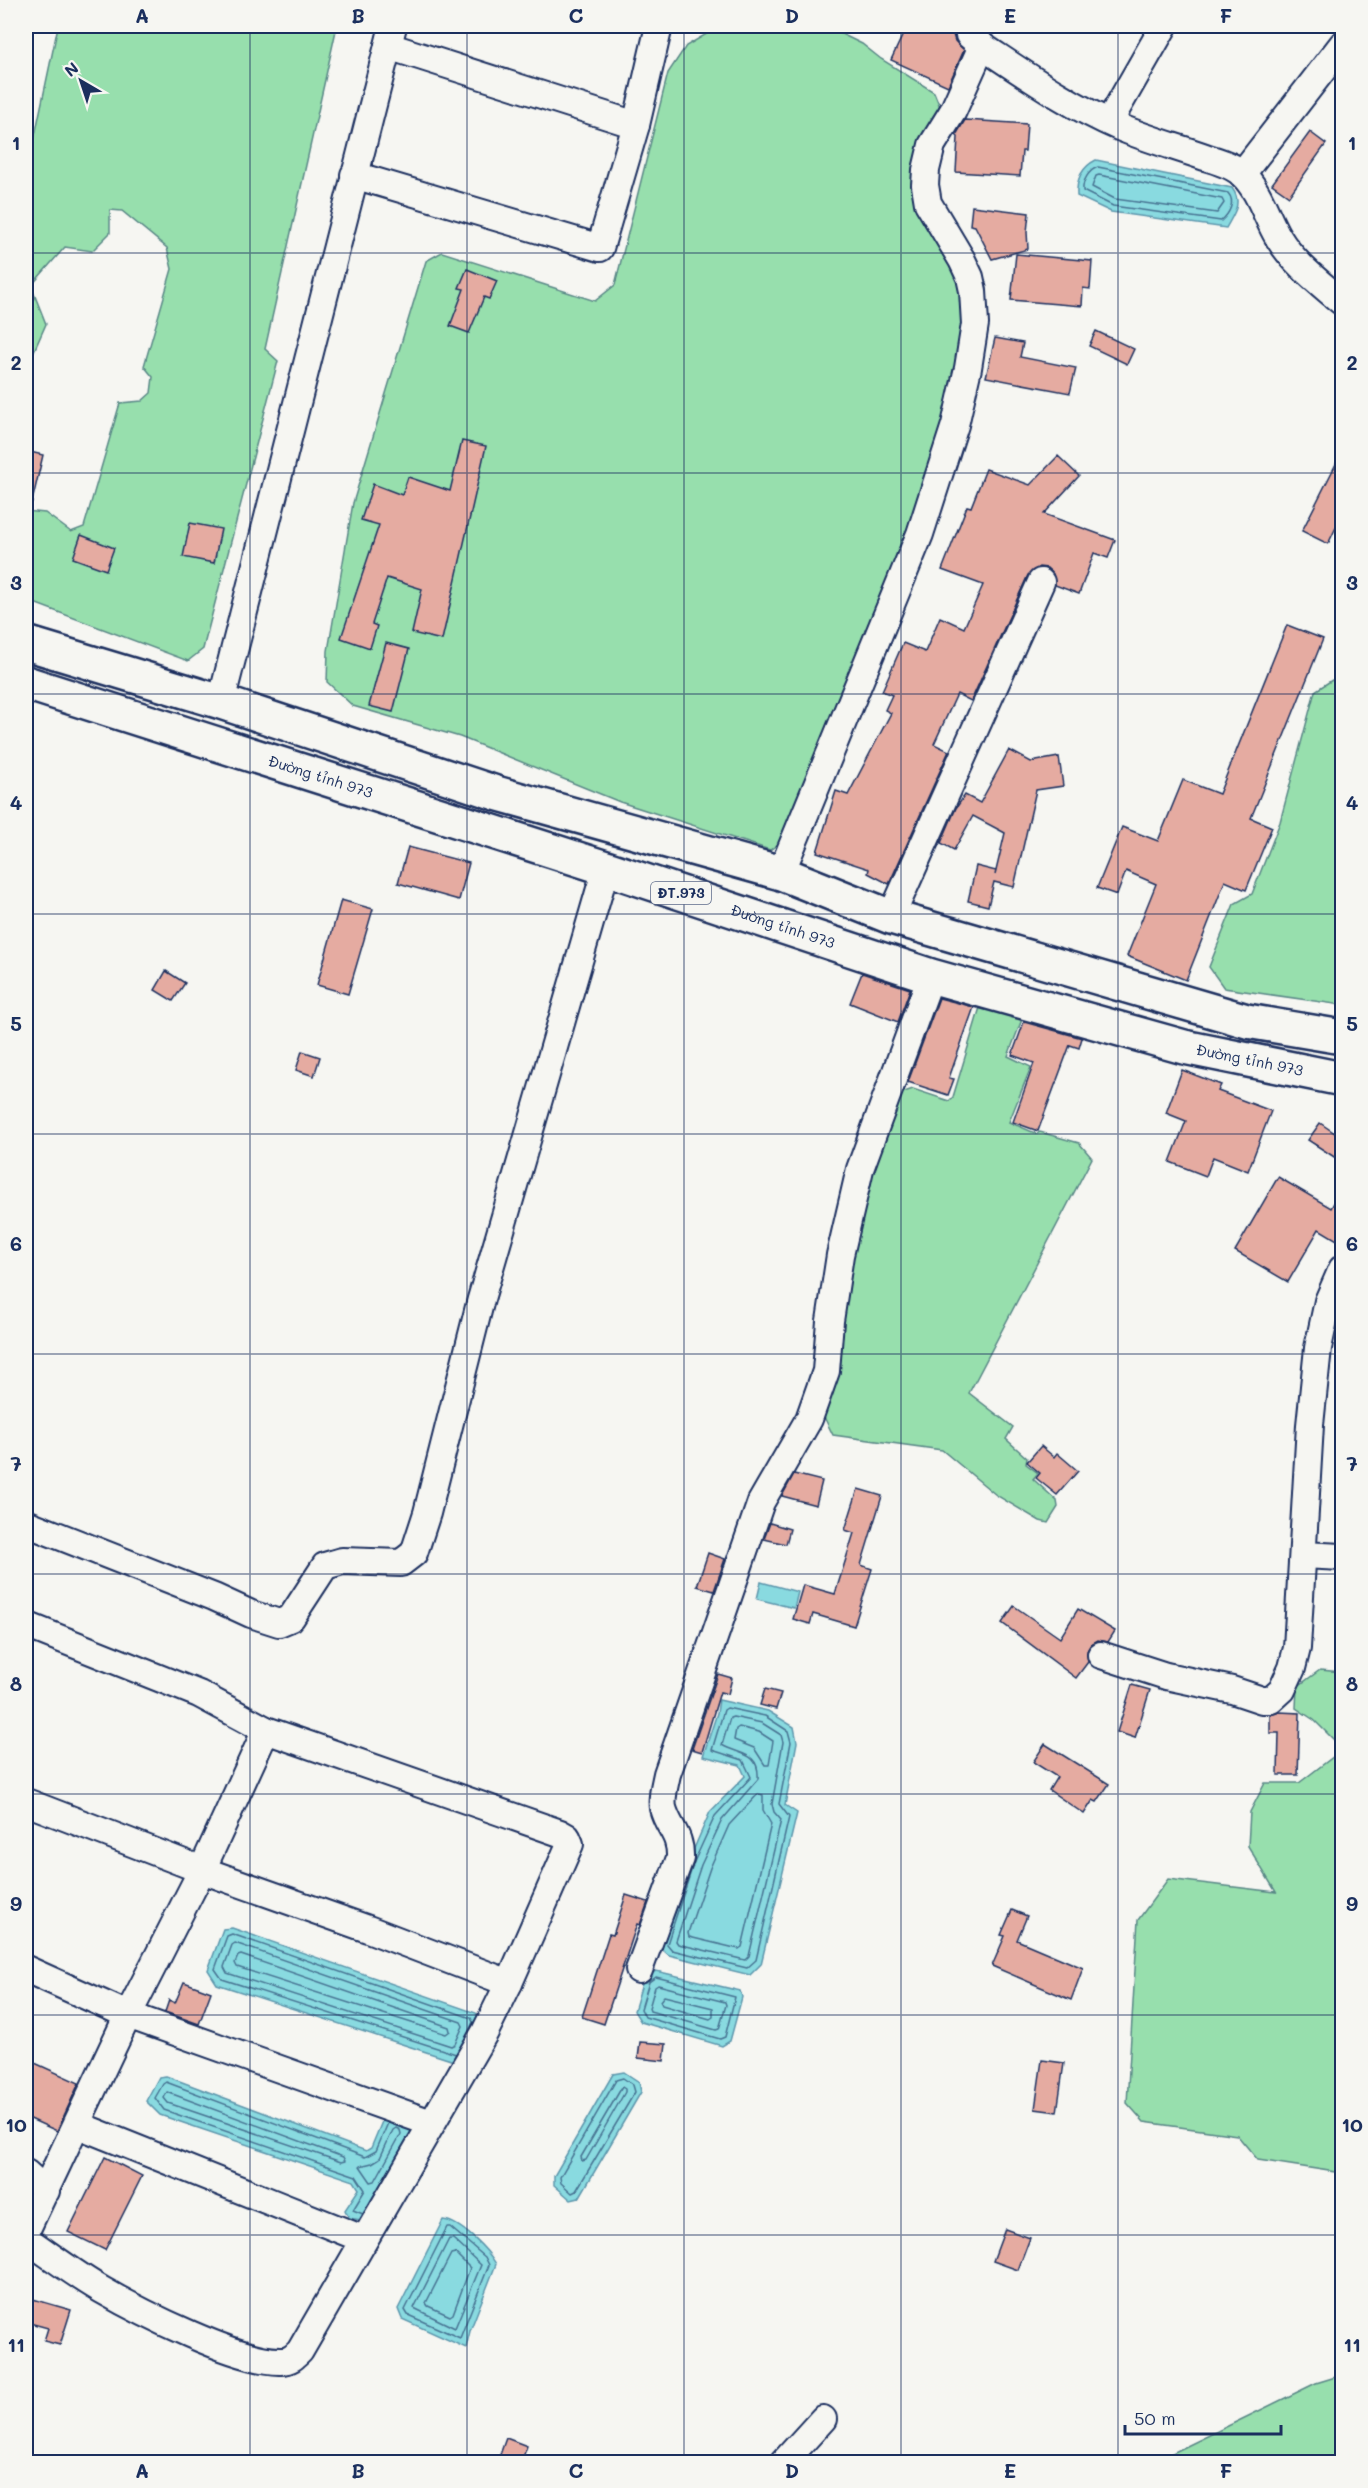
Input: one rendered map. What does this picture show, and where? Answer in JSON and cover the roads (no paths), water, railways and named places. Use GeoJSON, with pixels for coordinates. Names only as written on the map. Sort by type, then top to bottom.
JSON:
{"type":"FeatureCollection","features":[{"type":"Feature","properties":{"kind":"main road"},"geometry":{"type":"LineString","coordinates":[[26,643],[221,702],[496,793],[781,873],[891,916],[1247,1021],[1342,1037]]}},
{"type":"Feature","properties":{"kind":"main road","name":"Đường tỉnh 973"},"geometry":{"type":"LineString","coordinates":[[26,683],[606,868],[931,976],[1184,1047],[1342,1078]]}},
{"type":"Feature","properties":{"kind":"street"},"geometry":{"type":"LineString","coordinates":[[354,175],[600,248],[636,125],[659,26]]}},
{"type":"Feature","properties":{"kind":"street"},"geometry":{"type":"LineString","coordinates":[[957,26],[982,46],[1071,103],[1109,122],[1224,164],[1242,174],[1260,200],[1288,252],[1342,302]]}},
{"type":"Feature","properties":{"kind":"street"},"geometry":{"type":"LineString","coordinates":[[966,26],[982,46]]}},
{"type":"Feature","properties":{"kind":"street"},"geometry":{"type":"LineString","coordinates":[[1109,122],[1164,26]]}},
{"type":"Feature","properties":{"kind":"street"},"geometry":{"type":"LineString","coordinates":[[221,702],[391,36],[636,125]]}},
{"type":"Feature","properties":{"kind":"street"},"geometry":{"type":"LineString","coordinates":[[1242,174],[1342,45]]}},
{"type":"Feature","properties":{"kind":"street"},"geometry":{"type":"LineString","coordinates":[[781,873],[920,534],[955,425],[975,324],[973,291],[970,277],[962,260],[928,203],[925,185],[926,170],[932,145],[953,111],[982,46]]}},
{"type":"Feature","properties":{"kind":"street"},"geometry":{"type":"LineString","coordinates":[[891,916],[1041,582]]}},
{"type":"Feature","properties":{"kind":"street"},"geometry":{"type":"LineString","coordinates":[[26,1523],[214,1597],[251,1614],[279,1623],[291,1617],[325,1566],[342,1561],[401,1563],[414,1553],[427,1513],[481,1299],[606,868]]}},
{"type":"Feature","properties":{"kind":"street"},"geometry":{"type":"LineString","coordinates":[[639,1970],[680,1858],[681,1845],[663,1808],[662,1798],[667,1773],[762,1502],[809,1419],[826,1371],[840,1255],[860,1169],[931,976]]}},
{"type":"Feature","properties":{"kind":"street"},"geometry":{"type":"LineString","coordinates":[[1101,1655],[1166,1676],[1232,1690],[1263,1700],[1271,1700],[1282,1690],[1292,1668],[1297,1648],[1310,1425],[1318,1348],[1328,1301],[1342,1269]]}},
{"type":"Feature","properties":{"kind":"street"},"geometry":{"type":"LineString","coordinates":[[1303,1555],[1342,1557]]}},
{"type":"Feature","properties":{"kind":"street"},"geometry":{"type":"LineString","coordinates":[[26,1625],[199,1694],[266,1730],[560,1833],[567,1837],[570,1844],[509,1983],[484,2032],[300,2351],[292,2359],[280,2361],[238,2353],[153,2316],[102,2290],[26,2239]]}},
{"type":"Feature","properties":{"kind":"street"},"geometry":{"type":"LineString","coordinates":[[26,2231],[128,2015],[202,1870],[266,1730]]}},
{"type":"Feature","properties":{"kind":"street"},"geometry":{"type":"LineString","coordinates":[[26,1802],[202,1870],[368,1929],[509,1983]]}},
{"type":"Feature","properties":{"kind":"street"},"geometry":{"type":"LineString","coordinates":[[26,1969],[128,2015],[431,2123]]}},
{"type":"Feature","properties":{"kind":"street"},"geometry":{"type":"LineString","coordinates":[[78,2125],[363,2239]]}},
{"type":"Feature","properties":{"kind":"street"},"geometry":{"type":"LineString","coordinates":[[26,2173],[46,2191]]}},
{"type":"Feature","properties":{"kind":"street"},"geometry":{"type":"LineString","coordinates":[[784,2463],[824,2419]]}},
{"type":"Feature","properties":{"kind":"water"},"geometry":{"type":"Polygon","coordinates":[[[1096,160],[1232,188],[1237,198],[1236,208],[1226,228],[1111,212],[1077,196],[1081,175],[1087,166],[1096,160]]]}},
{"type":"Feature","properties":{"kind":"water"},"geometry":{"type":"Polygon","coordinates":[[[761,1582],[798,1592],[794,1608],[757,1599],[761,1582]]]}},
{"type":"Feature","properties":{"kind":"water"},"geometry":{"type":"Polygon","coordinates":[[[719,1700],[768,1711],[794,1727],[797,1742],[785,1805],[797,1813],[761,1964],[750,1975],[669,1955],[659,1947],[689,1860],[710,1812],[745,1776],[740,1765],[703,1756],[719,1700]]]}},
{"type":"Feature","properties":{"kind":"water"},"geometry":{"type":"Polygon","coordinates":[[[232,1928],[476,2013],[480,2021],[454,2061],[217,1984],[208,1970],[223,1929],[232,1928]]]}},
{"type":"Feature","properties":{"kind":"water"},"geometry":{"type":"Polygon","coordinates":[[[656,1971],[740,1991],[742,1997],[730,2041],[722,2046],[641,2022],[634,2011],[644,1977],[656,1971]]]}},
{"type":"Feature","properties":{"kind":"water"},"geometry":{"type":"Polygon","coordinates":[[[624,2072],[639,2082],[641,2092],[579,2198],[571,2200],[554,2185],[554,2176],[613,2074],[624,2072]]]}},
{"type":"Feature","properties":{"kind":"water"},"geometry":{"type":"Polygon","coordinates":[[[166,2076],[366,2151],[371,2148],[386,2112],[410,2119],[417,2133],[367,2221],[349,2218],[345,2210],[359,2189],[354,2181],[160,2115],[146,2101],[159,2077],[166,2076]]]}},
{"type":"Feature","properties":{"kind":"water"},"geometry":{"type":"Polygon","coordinates":[[[443,2220],[465,2231],[487,2251],[496,2264],[470,2331],[466,2348],[402,2319],[398,2309],[443,2220]]]}}]}
